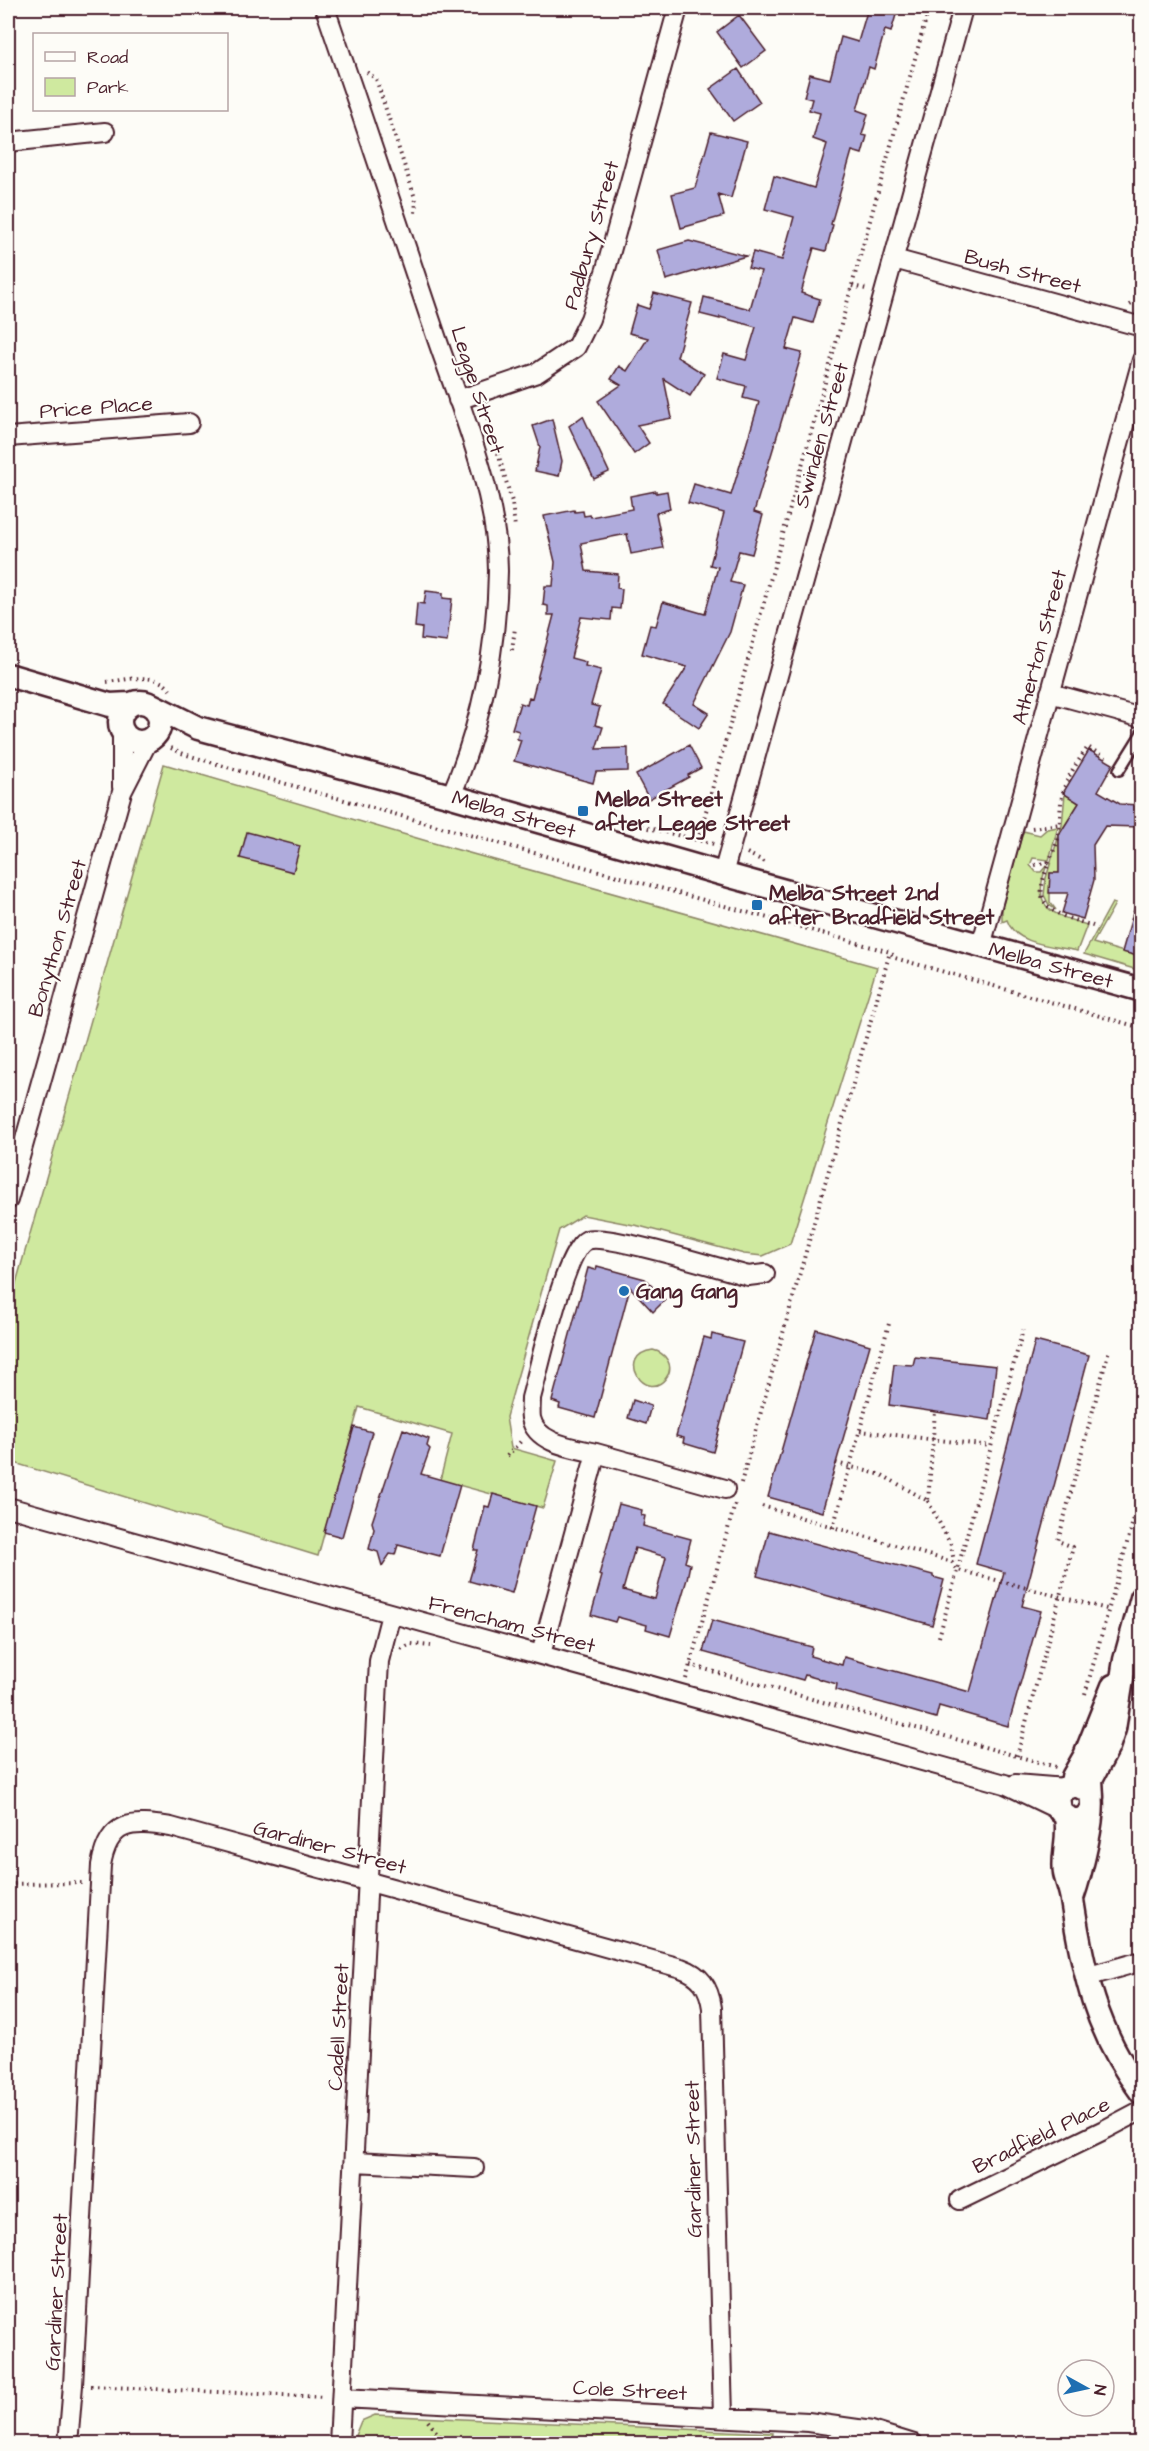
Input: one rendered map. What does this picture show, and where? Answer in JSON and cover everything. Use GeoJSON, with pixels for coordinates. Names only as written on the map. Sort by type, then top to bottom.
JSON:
{"type":"FeatureCollection","features":[{"type":"Feature","properties":{"kind":"street","name":"Legge Street"},"geometry":{"type":"LineString","coordinates":[[325,8],[485,484],[498,569],[490,669],[461,773],[451,796]]}},
{"type":"Feature","properties":{"kind":"street","name":"Padbury Street"},"geometry":{"type":"LineString","coordinates":[[458,400],[537,373],[576,347],[590,319],[603,279],[678,8]]}},
{"type":"Feature","properties":{"kind":"street","name":"Swinden Street"},"geometry":{"type":"LineString","coordinates":[[723,874],[963,8]]}},
{"type":"Feature","properties":{"kind":"street"},"geometry":{"type":"LineString","coordinates":[[8,142],[105,132]]}},
{"type":"Feature","properties":{"kind":"street","name":"Bush Street"},"geometry":{"type":"LineString","coordinates":[[894,259],[1142,327]]}},
{"type":"Feature","properties":{"kind":"street","name":"Atherton Street"},"geometry":{"type":"LineString","coordinates":[[981,946],[1142,360]]}},
{"type":"Feature","properties":{"kind":"street","name":"Price Place"},"geometry":{"type":"LineString","coordinates":[[8,437],[189,423]]}},
{"type":"Feature","properties":{"kind":"street","name":"Melba Street"},"geometry":{"type":"LineString","coordinates":[[8,675],[86,699],[119,706],[141,705],[198,728],[451,796],[1142,990]]}},
{"type":"Feature","properties":{"kind":"street"},"geometry":{"type":"LineString","coordinates":[[1050,693],[1142,718]]}},
{"type":"Feature","properties":{"kind":"street","name":"Melba Street"},"geometry":{"type":"LineString","coordinates":[[86,699],[122,730]]}},
{"type":"Feature","properties":{"kind":"street"},"geometry":{"type":"LineString","coordinates":[[141,705],[160,717],[158,742],[130,740],[122,730],[121,715],[141,705]]}},
{"type":"Feature","properties":{"kind":"street","name":"Melba Street"},"geometry":{"type":"LineString","coordinates":[[158,742],[198,728]]}},
{"type":"Feature","properties":{"kind":"street","name":"Bonython Street"},"geometry":{"type":"LineString","coordinates":[[8,1200],[122,792],[122,730]]}},
{"type":"Feature","properties":{"kind":"street","name":"Bonython Street"},"geometry":{"type":"LineString","coordinates":[[122,792],[158,742]]}},
{"type":"Feature","properties":{"kind":"street"},"geometry":{"type":"LineString","coordinates":[[725,1489],[557,1443],[541,1435],[535,1428],[531,1418],[531,1398],[566,1271],[576,1250],[587,1240],[615,1240],[748,1276],[765,1274]]}},
{"type":"Feature","properties":{"kind":"street"},"geometry":{"type":"LineString","coordinates":[[541,1654],[596,1453]]}},
{"type":"Feature","properties":{"kind":"street","name":"Frencham Street"},"geometry":{"type":"LineString","coordinates":[[8,1507],[1005,1784],[1063,1814]]}},
{"type":"Feature","properties":{"kind":"street"},"geometry":{"type":"LineString","coordinates":[[1072,1898],[1083,1864],[1092,1805],[1091,1779],[1108,1747],[1114,1729],[1125,1660],[1142,1598]]}},
{"type":"Feature","properties":{"kind":"street","name":"Cadell Street"},"geometry":{"type":"LineString","coordinates":[[339,2444],[378,1660],[391,1614]]}},
{"type":"Feature","properties":{"kind":"street"},"geometry":{"type":"LineString","coordinates":[[1125,1660],[1086,1756],[1062,1782],[1058,1797],[1068,1838],[1065,1872],[1086,1977],[1109,2040],[1142,2093]]}},
{"type":"Feature","properties":{"kind":"street"},"geometry":{"type":"LineString","coordinates":[[1062,1782],[1082,1786],[1090,1792],[1092,1805],[1081,1820],[1071,1821],[1063,1814]]}},
{"type":"Feature","properties":{"kind":"street","name":"Frencham Street"},"geometry":{"type":"LineString","coordinates":[[1005,1784],[1062,1782]]}},
{"type":"Feature","properties":{"kind":"street","name":"Gardiner Street"},"geometry":{"type":"LineString","coordinates":[[68,2444],[100,1883],[104,1847],[111,1835],[120,1828],[140,1823],[171,1827],[681,1968],[692,1972],[702,1980],[710,1993],[712,2008],[723,2417]]}},
{"type":"Feature","properties":{"kind":"street"},"geometry":{"type":"LineString","coordinates":[[1086,1977],[1142,1961]]}},
{"type":"Feature","properties":{"kind":"street","name":"Bradfield Place"},"geometry":{"type":"LineString","coordinates":[[960,2200],[1142,2110]]}},
{"type":"Feature","properties":{"kind":"street"},"geometry":{"type":"LineString","coordinates":[[354,2162],[474,2168]]}},
{"type":"Feature","properties":{"kind":"street","name":"Cole Street"},"geometry":{"type":"LineString","coordinates":[[342,2398],[808,2422],[872,2431],[914,2444]]}},
{"type":"Feature","properties":{"kind":"lane"},"geometry":{"type":"LineString","coordinates":[[1120,768],[1142,733]]}},
{"type":"Feature","properties":{"kind":"path"},"geometry":{"type":"LineString","coordinates":[[698,840],[929,8]]}},
{"type":"Feature","properties":{"kind":"path"},"geometry":{"type":"LineString","coordinates":[[158,742],[184,754],[240,771],[890,952],[895,958],[1142,1028]]}},
{"type":"Feature","properties":{"kind":"path"},"geometry":{"type":"LineString","coordinates":[[1093,926],[1053,912],[1042,895],[1049,862],[1058,840],[1063,790],[1088,747],[1120,768]]}},
{"type":"Feature","properties":{"kind":"path"},"geometry":{"type":"LineString","coordinates":[[1014,823],[1038,828],[1060,824]]}},
{"type":"Feature","properties":{"kind":"path"},"geometry":{"type":"LineString","coordinates":[[1035,865],[1049,862]]}},
{"type":"Feature","properties":{"kind":"path"},"geometry":{"type":"LineString","coordinates":[[686,1679],[890,952]]}},
{"type":"Feature","properties":{"kind":"path"},"geometry":{"type":"LineString","coordinates":[[833,1528],[890,1320]]}},
{"type":"Feature","properties":{"kind":"path"},"geometry":{"type":"LineString","coordinates":[[939,1637],[1023,1330]]}},
{"type":"Feature","properties":{"kind":"path"},"geometry":{"type":"LineString","coordinates":[[1017,1756],[1073,1547],[1058,1541],[1109,1350]]}},
{"type":"Feature","properties":{"kind":"path"},"geometry":{"type":"LineString","coordinates":[[935,1412],[928,1501],[951,1545],[952,1562],[957,1570],[1107,1609]]}},
{"type":"Feature","properties":{"kind":"path"},"geometry":{"type":"LineString","coordinates":[[860,1431],[991,1446]]}},
{"type":"Feature","properties":{"kind":"path"},"geometry":{"type":"LineString","coordinates":[[836,1463],[882,1475],[928,1501]]}},
{"type":"Feature","properties":{"kind":"path"},"geometry":{"type":"LineString","coordinates":[[1084,1698],[1142,1489]]}},
{"type":"Feature","properties":{"kind":"path"},"geometry":{"type":"LineString","coordinates":[[762,1506],[960,1563]]}},
{"type":"Feature","properties":{"kind":"path"},"geometry":{"type":"LineString","coordinates":[[396,1651],[411,1644],[422,1643]]}},
{"type":"Feature","properties":{"kind":"path"},"geometry":{"type":"LineString","coordinates":[[690,1665],[1060,1768],[1062,1782]]}},
{"type":"Feature","properties":{"kind":"path"},"geometry":{"type":"LineString","coordinates":[[8,1884],[100,1883]]}},
{"type":"Feature","properties":{"kind":"path"},"geometry":{"type":"LineString","coordinates":[[73,2385],[342,2398]]}},
{"type":"Feature","properties":{"kind":"green space"},"geometry":{"type":"Polygon","coordinates":[[[164,764],[437,844],[877,967],[790,1244],[763,1256],[744,1254],[639,1226],[583,1215],[559,1230],[506,1417],[511,1448],[557,1461],[543,1508],[440,1480],[452,1434],[359,1407],[318,1556],[8,1461],[8,1311],[164,764]]]}},
{"type":"Feature","properties":{"kind":"green space"},"geometry":{"type":"Polygon","coordinates":[[[1065,794],[1079,803],[1059,835],[1059,873],[1050,873],[1050,902],[1056,910],[1049,905],[1044,895],[1046,878],[1062,825],[1065,794]]]}},
{"type":"Feature","properties":{"kind":"green space"},"geometry":{"type":"Polygon","coordinates":[[[1058,827],[1049,860],[1033,858],[1030,865],[1036,872],[1041,872],[1047,865],[1041,891],[1047,907],[1054,913],[1087,925],[1077,951],[1037,943],[1018,935],[1007,920],[1002,922],[1002,908],[1023,831],[1040,835],[1047,829],[1058,827]]]}},
{"type":"Feature","properties":{"kind":"green space"},"geometry":{"type":"Polygon","coordinates":[[[1112,903],[1115,904],[1093,943],[1141,957],[1141,971],[1084,954],[1112,903]]]}},
{"type":"Feature","properties":{"kind":"green space"},"geometry":{"type":"Polygon","coordinates":[[[653,1350],[665,1357],[670,1369],[666,1378],[658,1384],[650,1385],[637,1376],[635,1368],[636,1360],[642,1354],[653,1350]]]}},
{"type":"Feature","properties":{"kind":"green space"},"geometry":{"type":"Polygon","coordinates":[[[375,2415],[773,2433],[772,2443],[352,2443],[361,2421],[375,2415]]]}},
{"type":"Feature","properties":{"kind":"building"},"geometry":{"type":"Polygon","coordinates":[[[868,8],[898,8],[891,32],[885,30],[874,69],[869,67],[857,110],[868,114],[862,135],[867,136],[862,154],[852,151],[831,224],[833,225],[826,251],[814,248],[801,293],[820,299],[813,323],[795,318],[786,349],[802,353],[754,512],[763,515],[752,554],[739,551],[730,582],[743,585],[730,632],[694,704],[709,713],[699,728],[663,704],[687,667],[642,654],[650,625],[656,626],[663,602],[705,614],[718,567],[710,565],[724,513],[688,503],[694,484],[731,495],[759,402],[743,398],[746,386],[717,378],[724,354],[746,360],[756,327],[700,314],[704,297],[750,309],[761,271],[748,268],[753,252],[782,260],[794,217],[765,209],[774,176],[814,188],[827,144],[813,139],[820,113],[809,110],[812,99],[804,97],[810,74],[830,79],[841,37],[858,42],[868,8]]]}},
{"type":"Feature","properties":{"kind":"building"},"geometry":{"type":"Polygon","coordinates":[[[739,15],[766,51],[743,68],[717,32],[739,15]]]}},
{"type":"Feature","properties":{"kind":"building"},"geometry":{"type":"Polygon","coordinates":[[[738,69],[760,102],[733,121],[710,89],[738,69]]]}},
{"type":"Feature","properties":{"kind":"building"},"geometry":{"type":"Polygon","coordinates":[[[711,132],[747,141],[731,198],[718,194],[724,216],[681,228],[672,194],[695,188],[711,132]]]}},
{"type":"Feature","properties":{"kind":"building"},"geometry":{"type":"Polygon","coordinates":[[[689,241],[746,256],[666,280],[658,250],[689,241]]]}},
{"type":"Feature","properties":{"kind":"building"},"geometry":{"type":"Polygon","coordinates":[[[654,293],[692,303],[677,357],[704,374],[690,396],[664,379],[672,418],[637,425],[649,443],[634,454],[598,401],[621,385],[611,379],[619,366],[627,371],[648,338],[629,333],[637,305],[649,309],[654,293]]]}},
{"type":"Feature","properties":{"kind":"building"},"geometry":{"type":"Polygon","coordinates":[[[583,416],[609,472],[594,479],[569,426],[583,416]]]}},
{"type":"Feature","properties":{"kind":"building"},"geometry":{"type":"Polygon","coordinates":[[[552,419],[562,461],[559,476],[535,471],[540,447],[533,426],[552,419]]]}},
{"type":"Feature","properties":{"kind":"building"},"geometry":{"type":"Polygon","coordinates":[[[656,491],[656,493],[667,491],[670,509],[656,513],[663,548],[631,554],[627,534],[581,543],[586,571],[618,574],[617,588],[622,589],[620,609],[612,608],[611,620],[581,617],[571,658],[586,662],[585,666],[601,670],[591,705],[600,707],[595,725],[603,727],[596,749],[628,748],[628,771],[596,772],[593,783],[514,761],[521,740],[517,739],[519,731],[512,729],[520,703],[527,705],[529,697],[532,698],[554,615],[548,615],[548,606],[543,605],[545,586],[553,586],[555,562],[544,516],[574,510],[575,512],[583,511],[584,516],[590,515],[591,517],[632,509],[630,496],[656,491]]]}},
{"type":"Feature","properties":{"kind":"building"},"geometry":{"type":"Polygon","coordinates":[[[426,591],[443,593],[443,598],[452,599],[447,642],[421,639],[422,628],[415,627],[417,603],[424,604],[426,591]]]}},
{"type":"Feature","properties":{"kind":"building"},"geometry":{"type":"Polygon","coordinates":[[[689,745],[701,768],[649,799],[636,775],[689,745]]]}},
{"type":"Feature","properties":{"kind":"building"},"geometry":{"type":"Polygon","coordinates":[[[1089,750],[1113,764],[1098,791],[1120,804],[1140,805],[1139,827],[1105,826],[1093,845],[1094,880],[1083,919],[1062,913],[1068,893],[1049,893],[1050,873],[1059,873],[1059,835],[1079,803],[1063,793],[1089,750]]]}},
{"type":"Feature","properties":{"kind":"building"},"geometry":{"type":"Polygon","coordinates":[[[247,832],[300,846],[293,872],[240,858],[247,832]]]}},
{"type":"Feature","properties":{"kind":"building"},"geometry":{"type":"Polygon","coordinates":[[[1137,899],[1142,899],[1142,957],[1122,952],[1137,899]]]}},
{"type":"Feature","properties":{"kind":"building"},"geometry":{"type":"Polygon","coordinates":[[[597,1266],[645,1279],[665,1300],[653,1312],[630,1287],[595,1418],[559,1408],[560,1404],[552,1401],[588,1268],[596,1270],[597,1266]]]}},
{"type":"Feature","properties":{"kind":"building"},"geometry":{"type":"Polygon","coordinates":[[[816,1329],[870,1345],[822,1512],[768,1497],[816,1329]]]}},
{"type":"Feature","properties":{"kind":"building"},"geometry":{"type":"Polygon","coordinates":[[[712,1334],[743,1342],[713,1452],[683,1443],[684,1438],[676,1436],[704,1337],[711,1339],[712,1334]]]}},
{"type":"Feature","properties":{"kind":"building"},"geometry":{"type":"Polygon","coordinates":[[[1035,1341],[1089,1355],[1022,1606],[1041,1611],[1008,1726],[939,1706],[936,1718],[836,1690],[837,1684],[805,1675],[803,1680],[703,1652],[712,1620],[812,1647],[810,1656],[842,1665],[844,1657],[970,1692],[1004,1572],[976,1564],[1035,1341]]]}},
{"type":"Feature","properties":{"kind":"building"},"geometry":{"type":"Polygon","coordinates":[[[915,1357],[996,1366],[990,1420],[889,1405],[894,1364],[913,1365],[915,1357]]]}},
{"type":"Feature","properties":{"kind":"building"},"geometry":{"type":"Polygon","coordinates":[[[633,1400],[651,1406],[646,1424],[628,1418],[633,1400]]]}},
{"type":"Feature","properties":{"kind":"building"},"geometry":{"type":"Polygon","coordinates":[[[354,1427],[372,1432],[342,1537],[324,1532],[354,1427]]]}},
{"type":"Feature","properties":{"kind":"building"},"geometry":{"type":"Polygon","coordinates":[[[403,1429],[429,1439],[427,1446],[430,1449],[421,1474],[460,1485],[440,1556],[398,1545],[395,1555],[390,1554],[382,1566],[378,1552],[369,1549],[374,1529],[372,1522],[403,1429]]]}},
{"type":"Feature","properties":{"kind":"building"},"geometry":{"type":"Polygon","coordinates":[[[493,1494],[536,1506],[512,1593],[469,1581],[478,1550],[474,1550],[485,1506],[489,1507],[493,1494]]]}},
{"type":"Feature","properties":{"kind":"building"},"geometry":{"type":"Polygon","coordinates":[[[619,1504],[642,1510],[641,1515],[645,1516],[643,1526],[691,1539],[685,1562],[690,1564],[687,1579],[670,1636],[646,1629],[647,1625],[617,1617],[615,1622],[591,1615],[602,1576],[599,1575],[619,1504]],[[635,1548],[623,1590],[655,1599],[666,1557],[635,1548]]]}},
{"type":"Feature","properties":{"kind":"building"},"geometry":{"type":"Polygon","coordinates":[[[769,1531],[933,1575],[933,1577],[944,1580],[932,1625],[757,1576],[769,1531]]]}},
{"type":"Feature","properties":{"kind":"place","name":"Melba Street after Legge Street"},"geometry":{"type":"Point","coordinates":[583,811]}},
{"type":"Feature","properties":{"kind":"place","name":"Melba Street 2nd after Bradfield Street"},"geometry":{"type":"Point","coordinates":[757,905]}},
{"type":"Feature","properties":{"kind":"place","name":"Gang Gang"},"geometry":{"type":"Point","coordinates":[624,1291]}}]}
